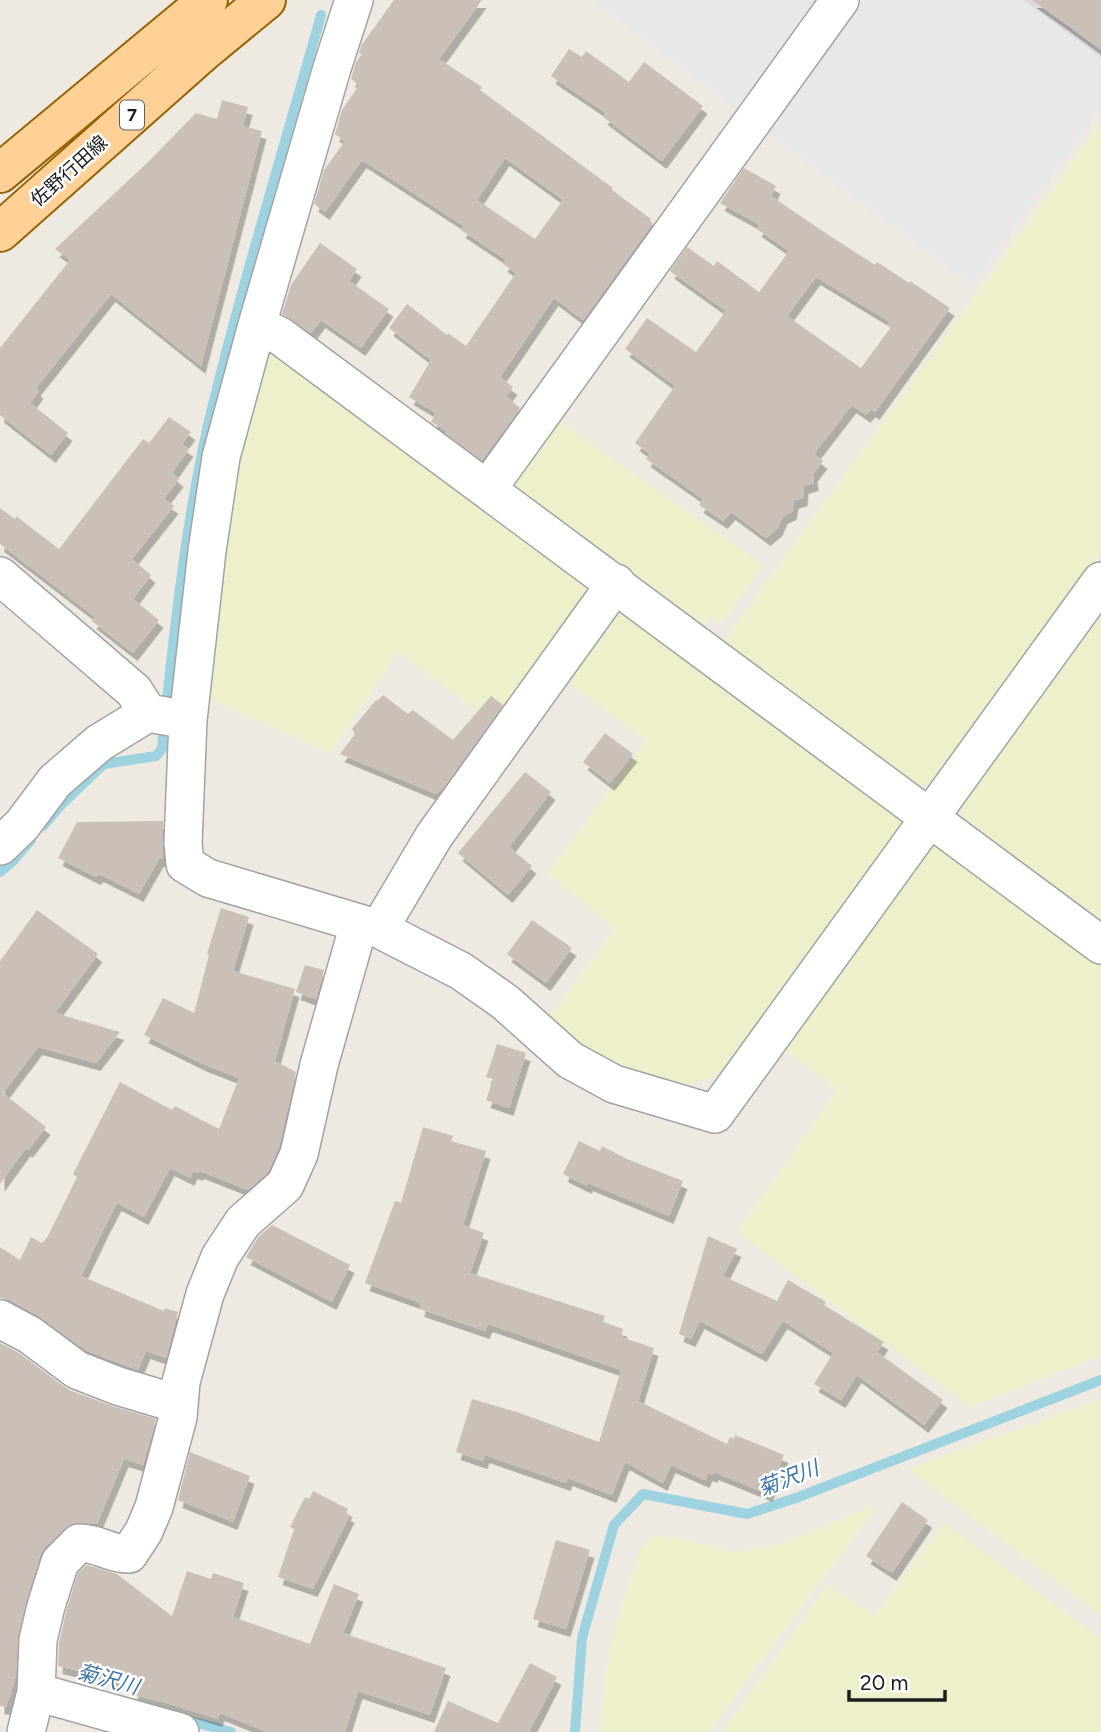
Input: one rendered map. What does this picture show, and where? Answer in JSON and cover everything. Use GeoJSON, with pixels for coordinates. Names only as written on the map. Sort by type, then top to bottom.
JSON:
{"type":"FeatureCollection","features":[{"type":"Feature","properties":{"kind":"main road","name":"7"},"geometry":{"type":"LineString","coordinates":[[0,173],[208,0]]}},
{"type":"Feature","properties":{"kind":"main road","name":"佐野行田線"},"geometry":{"type":"LineString","coordinates":[[0,232],[204,51],[266,0]]}},
{"type":"Feature","properties":{"kind":"street"},"geometry":{"type":"LineString","coordinates":[[354,0],[257,325],[221,457],[207,551],[188,720],[183,843],[185,864],[208,878],[369,927],[461,971],[505,1002],[569,1060],[614,1084],[715,1114],[1101,581]]}},
{"type":"Feature","properties":{"kind":"street"},"geometry":{"type":"LineString","coordinates":[[488,488],[840,0]]}},
{"type":"Feature","properties":{"kind":"street"},"geometry":{"type":"LineString","coordinates":[[257,325],[280,336],[488,488],[1101,945]]}},
{"type":"Feature","properties":{"kind":"street"},"geometry":{"type":"LineString","coordinates":[[0,576],[134,691],[148,713]]}},
{"type":"Feature","properties":{"kind":"street"},"geometry":{"type":"LineString","coordinates":[[26,1732],[36,1692],[37,1640],[60,1562],[79,1543],[93,1543],[116,1554],[129,1554],[136,1546],[154,1507],[178,1417],[181,1382],[205,1294],[220,1256],[243,1222],[285,1185],[299,1154],[319,1065],[369,927],[616,583]]}},
{"type":"Feature","properties":{"kind":"street"},"geometry":{"type":"LineString","coordinates":[[0,846],[22,825],[55,781],[99,743],[148,713],[188,720]]}},
{"type":"Feature","properties":{"kind":"street"},"geometry":{"type":"LineString","coordinates":[[0,1319],[30,1335],[77,1370],[178,1404]]}},
{"type":"Feature","properties":{"kind":"street"},"geometry":{"type":"LineString","coordinates":[[36,1692],[180,1732]]}},
{"type":"Feature","properties":{"kind":"shaded area"},"geometry":{"type":"Polygon","coordinates":[[[592,0],[822,0],[743,114],[592,0]]]}},
{"type":"Feature","properties":{"kind":"shaded area"},"geometry":{"type":"Polygon","coordinates":[[[858,0],[1023,0],[1101,58],[1101,108],[973,286],[761,128],[858,0]]]}},
{"type":"Feature","properties":{"kind":"shaded area"},"geometry":{"type":"Polygon","coordinates":[[[1023,0],[1101,0],[1101,58],[1023,0]]]}},
{"type":"Feature","properties":{"kind":"green space"},"geometry":{"type":"Polygon","coordinates":[[[1101,122],[1101,550],[929,783],[915,787],[722,644],[1101,122]]]}},
{"type":"Feature","properties":{"kind":"green space"},"geometry":{"type":"Polygon","coordinates":[[[271,345],[591,588],[495,723],[398,652],[331,753],[204,696],[235,459],[271,345]]]}},
{"type":"Feature","properties":{"kind":"green space"},"geometry":{"type":"Polygon","coordinates":[[[556,419],[763,565],[721,623],[711,617],[705,625],[508,485],[556,419]]]}},
{"type":"Feature","properties":{"kind":"green space"},"geometry":{"type":"Polygon","coordinates":[[[615,604],[905,820],[717,1076],[682,1086],[593,1054],[547,1021],[615,929],[548,873],[647,741],[561,677],[615,604]]]}},
{"type":"Feature","properties":{"kind":"green space"},"geometry":{"type":"Polygon","coordinates":[[[1101,616],[1101,921],[965,818],[961,806],[1101,616]]]}},
{"type":"Feature","properties":{"kind":"green space"},"geometry":{"type":"Polygon","coordinates":[[[935,843],[1101,955],[1101,1355],[970,1407],[737,1232],[838,1090],[783,1048],[935,843]]]}},
{"type":"Feature","properties":{"kind":"green space"},"geometry":{"type":"Polygon","coordinates":[[[1101,1399],[1101,1615],[908,1469],[1101,1399]]]}},
{"type":"Feature","properties":{"kind":"green space"},"geometry":{"type":"Polygon","coordinates":[[[868,1508],[875,1508],[708,1732],[601,1732],[605,1676],[615,1629],[640,1551],[654,1536],[671,1537],[736,1552],[783,1544],[868,1508]]]}},
{"type":"Feature","properties":{"kind":"green space"},"geometry":{"type":"Polygon","coordinates":[[[944,1523],[1101,1639],[1101,1732],[723,1732],[828,1585],[874,1616],[944,1523]]]}},
{"type":"Feature","properties":{"kind":"building"},"geometry":{"type":"Polygon","coordinates":[[[394,0],[482,0],[439,59],[482,87],[480,90],[613,188],[612,190],[653,223],[583,320],[554,298],[500,377],[513,387],[506,396],[520,408],[482,460],[445,433],[447,431],[431,422],[436,413],[409,397],[431,360],[389,328],[407,304],[466,346],[516,273],[503,264],[506,260],[461,230],[464,226],[362,160],[325,212],[314,204],[324,170],[345,141],[335,134],[342,110],[359,85],[351,79],[356,62],[362,54],[359,53],[361,46],[394,0]],[[505,158],[477,200],[535,239],[563,200],[505,158]]]}},
{"type":"Feature","properties":{"kind":"building"},"geometry":{"type":"Polygon","coordinates":[[[1032,0],[1101,0],[1101,50],[1063,22],[1032,0]]]}},
{"type":"Feature","properties":{"kind":"building"},"geometry":{"type":"Polygon","coordinates":[[[569,49],[582,57],[586,51],[629,82],[644,62],[703,106],[662,161],[603,117],[606,113],[551,76],[569,49]]]}},
{"type":"Feature","properties":{"kind":"building"},"geometry":{"type":"Polygon","coordinates":[[[222,100],[248,107],[243,126],[262,131],[201,366],[111,294],[36,388],[39,391],[30,403],[68,433],[51,455],[0,415],[0,348],[70,260],[55,249],[196,113],[217,119],[222,100]]]}},
{"type":"Feature","properties":{"kind":"building"},"geometry":{"type":"Polygon","coordinates":[[[744,168],[776,186],[771,196],[875,265],[877,262],[950,308],[875,412],[871,409],[866,415],[852,405],[814,454],[823,461],[813,474],[814,483],[804,486],[803,498],[794,501],[792,512],[783,516],[778,528],[766,538],[731,512],[723,521],[699,505],[703,499],[646,459],[650,454],[635,443],[675,386],[625,349],[647,318],[696,352],[726,311],[670,271],[687,247],[714,266],[717,261],[759,292],[789,251],[757,229],[760,225],[720,203],[744,168]],[[816,277],[787,316],[861,368],[891,327],[887,325],[890,322],[816,277]]]}},
{"type":"Feature","properties":{"kind":"building"},"geometry":{"type":"Polygon","coordinates":[[[320,243],[357,269],[349,281],[389,309],[361,348],[321,320],[311,333],[282,314],[291,285],[320,243]]]}},
{"type":"Feature","properties":{"kind":"building"},"geometry":{"type":"Polygon","coordinates":[[[169,417],[191,432],[182,444],[189,449],[172,473],[179,479],[164,499],[174,506],[132,559],[151,575],[133,599],[159,620],[133,653],[92,621],[95,617],[0,544],[0,508],[15,519],[16,516],[59,549],[143,439],[149,443],[169,417]]]}},
{"type":"Feature","properties":{"kind":"building"},"geometry":{"type":"Polygon","coordinates":[[[383,695],[408,714],[413,710],[453,740],[491,696],[503,705],[444,787],[436,794],[340,754],[355,734],[352,729],[383,695]]]}},
{"type":"Feature","properties":{"kind":"building"},"geometry":{"type":"Polygon","coordinates":[[[605,733],[633,754],[610,783],[583,762],[605,733]]]}},
{"type":"Feature","properties":{"kind":"building"},"geometry":{"type":"Polygon","coordinates":[[[525,772],[551,792],[509,847],[532,866],[508,895],[458,853],[525,772]]]}},
{"type":"Feature","properties":{"kind":"building"},"geometry":{"type":"Polygon","coordinates":[[[163,821],[163,859],[159,859],[139,894],[58,858],[77,822],[163,821]]]}},
{"type":"Feature","properties":{"kind":"building"},"geometry":{"type":"Polygon","coordinates":[[[221,908],[249,917],[233,971],[295,989],[275,1061],[296,1072],[279,1147],[268,1172],[248,1190],[200,1171],[193,1171],[190,1178],[170,1168],[144,1217],[117,1203],[81,1276],[164,1311],[165,1308],[178,1312],[166,1358],[146,1351],[138,1370],[87,1351],[40,1317],[10,1300],[0,1298],[0,1247],[20,1260],[31,1237],[42,1243],[48,1236],[77,1177],[73,1174],[120,1082],[172,1110],[175,1106],[219,1129],[239,1078],[144,1035],[163,998],[194,1013],[209,955],[207,954],[221,908]]]}},
{"type":"Feature","properties":{"kind":"building"},"geometry":{"type":"Polygon","coordinates":[[[37,910],[98,954],[55,1013],[120,1032],[96,1063],[38,1047],[3,1093],[46,1127],[28,1150],[26,1148],[0,1184],[0,961],[37,910]]]}},
{"type":"Feature","properties":{"kind":"building"},"geometry":{"type":"Polygon","coordinates":[[[532,920],[572,948],[546,983],[507,954],[532,920]]]}},
{"type":"Feature","properties":{"kind":"building"},"geometry":{"type":"Polygon","coordinates":[[[305,965],[324,970],[316,999],[296,992],[305,965]]]}},
{"type":"Feature","properties":{"kind":"building"},"geometry":{"type":"Polygon","coordinates":[[[497,1044],[526,1053],[509,1108],[486,1100],[493,1079],[486,1077],[497,1044]]]}},
{"type":"Feature","properties":{"kind":"building"},"geometry":{"type":"Polygon","coordinates":[[[423,1127],[453,1136],[451,1141],[486,1151],[463,1225],[484,1233],[470,1273],[605,1316],[603,1322],[623,1329],[621,1337],[654,1348],[638,1401],[727,1444],[730,1437],[734,1439],[735,1435],[784,1455],[768,1494],[714,1472],[713,1475],[708,1473],[705,1480],[671,1465],[663,1483],[625,1462],[612,1495],[568,1478],[566,1483],[485,1455],[483,1461],[456,1452],[472,1399],[517,1412],[599,1442],[621,1370],[488,1324],[485,1331],[420,1309],[421,1303],[365,1283],[395,1201],[401,1203],[423,1127]]]}},
{"type":"Feature","properties":{"kind":"building"},"geometry":{"type":"Polygon","coordinates":[[[579,1141],[600,1151],[602,1146],[683,1181],[669,1216],[588,1183],[587,1186],[563,1174],[579,1141]]]}},
{"type":"Feature","properties":{"kind":"building"},"geometry":{"type":"Polygon","coordinates":[[[272,1225],[350,1265],[332,1302],[246,1257],[259,1236],[272,1225]]]}},
{"type":"Feature","properties":{"kind":"building"},"geometry":{"type":"Polygon","coordinates":[[[708,1236],[737,1249],[723,1276],[777,1301],[788,1280],[826,1302],[824,1305],[884,1342],[877,1352],[943,1400],[924,1425],[857,1375],[841,1400],[814,1384],[833,1353],[783,1321],[762,1354],[700,1321],[691,1339],[679,1334],[708,1236]]]}},
{"type":"Feature","properties":{"kind":"building"},"geometry":{"type":"Polygon","coordinates":[[[0,1343],[19,1353],[69,1390],[156,1419],[143,1465],[124,1459],[97,1524],[71,1524],[45,1547],[40,1555],[18,1635],[16,1676],[6,1707],[0,1706],[0,1343]]]}},
{"type":"Feature","properties":{"kind":"building"},"geometry":{"type":"Polygon","coordinates":[[[190,1452],[250,1476],[233,1522],[178,1500],[190,1452]]]}},
{"type":"Feature","properties":{"kind":"building"},"geometry":{"type":"Polygon","coordinates":[[[313,1491],[348,1509],[346,1513],[350,1515],[313,1589],[278,1577],[294,1529],[290,1527],[305,1497],[309,1499],[313,1491]]]}},
{"type":"Feature","properties":{"kind":"building"},"geometry":{"type":"Polygon","coordinates":[[[902,1502],[928,1520],[892,1573],[866,1556],[902,1502]]]}},
{"type":"Feature","properties":{"kind":"building"},"geometry":{"type":"Polygon","coordinates":[[[556,1540],[590,1550],[566,1629],[533,1619],[556,1540]]]}},
{"type":"Feature","properties":{"kind":"building"},"geometry":{"type":"Polygon","coordinates":[[[87,1565],[117,1574],[172,1616],[187,1571],[211,1579],[213,1573],[244,1583],[233,1617],[310,1644],[334,1584],[359,1594],[343,1633],[446,1668],[430,1715],[358,1691],[345,1732],[267,1732],[220,1713],[218,1719],[132,1695],[135,1685],[58,1666],[59,1643],[66,1612],[78,1573],[87,1565]]]}},
{"type":"Feature","properties":{"kind":"building"},"geometry":{"type":"Polygon","coordinates":[[[530,1663],[557,1677],[529,1732],[434,1732],[448,1701],[498,1723],[530,1663]]]}},
{"type":"Feature","properties":{"kind":"waterway"},"geometry":{"type":"LineString","coordinates":[[166,709],[188,531],[208,425],[248,270],[321,15]]}},
{"type":"Feature","properties":{"kind":"waterway"},"geometry":{"type":"LineString","coordinates":[[43,826],[104,764],[156,756],[162,749],[164,724]]}},
{"type":"Feature","properties":{"kind":"waterway"},"geometry":{"type":"LineString","coordinates":[[0,872],[31,840]]}},
{"type":"Feature","properties":{"kind":"waterway","name":"菊沢川"},"geometry":{"type":"LineString","coordinates":[[575,1732],[582,1638],[614,1525],[643,1494],[747,1514],[796,1498],[1101,1380]]}},
{"type":"Feature","properties":{"kind":"waterway","name":"菊沢川"},"geometry":{"type":"LineString","coordinates":[[184,1719],[231,1732]]}}]}
